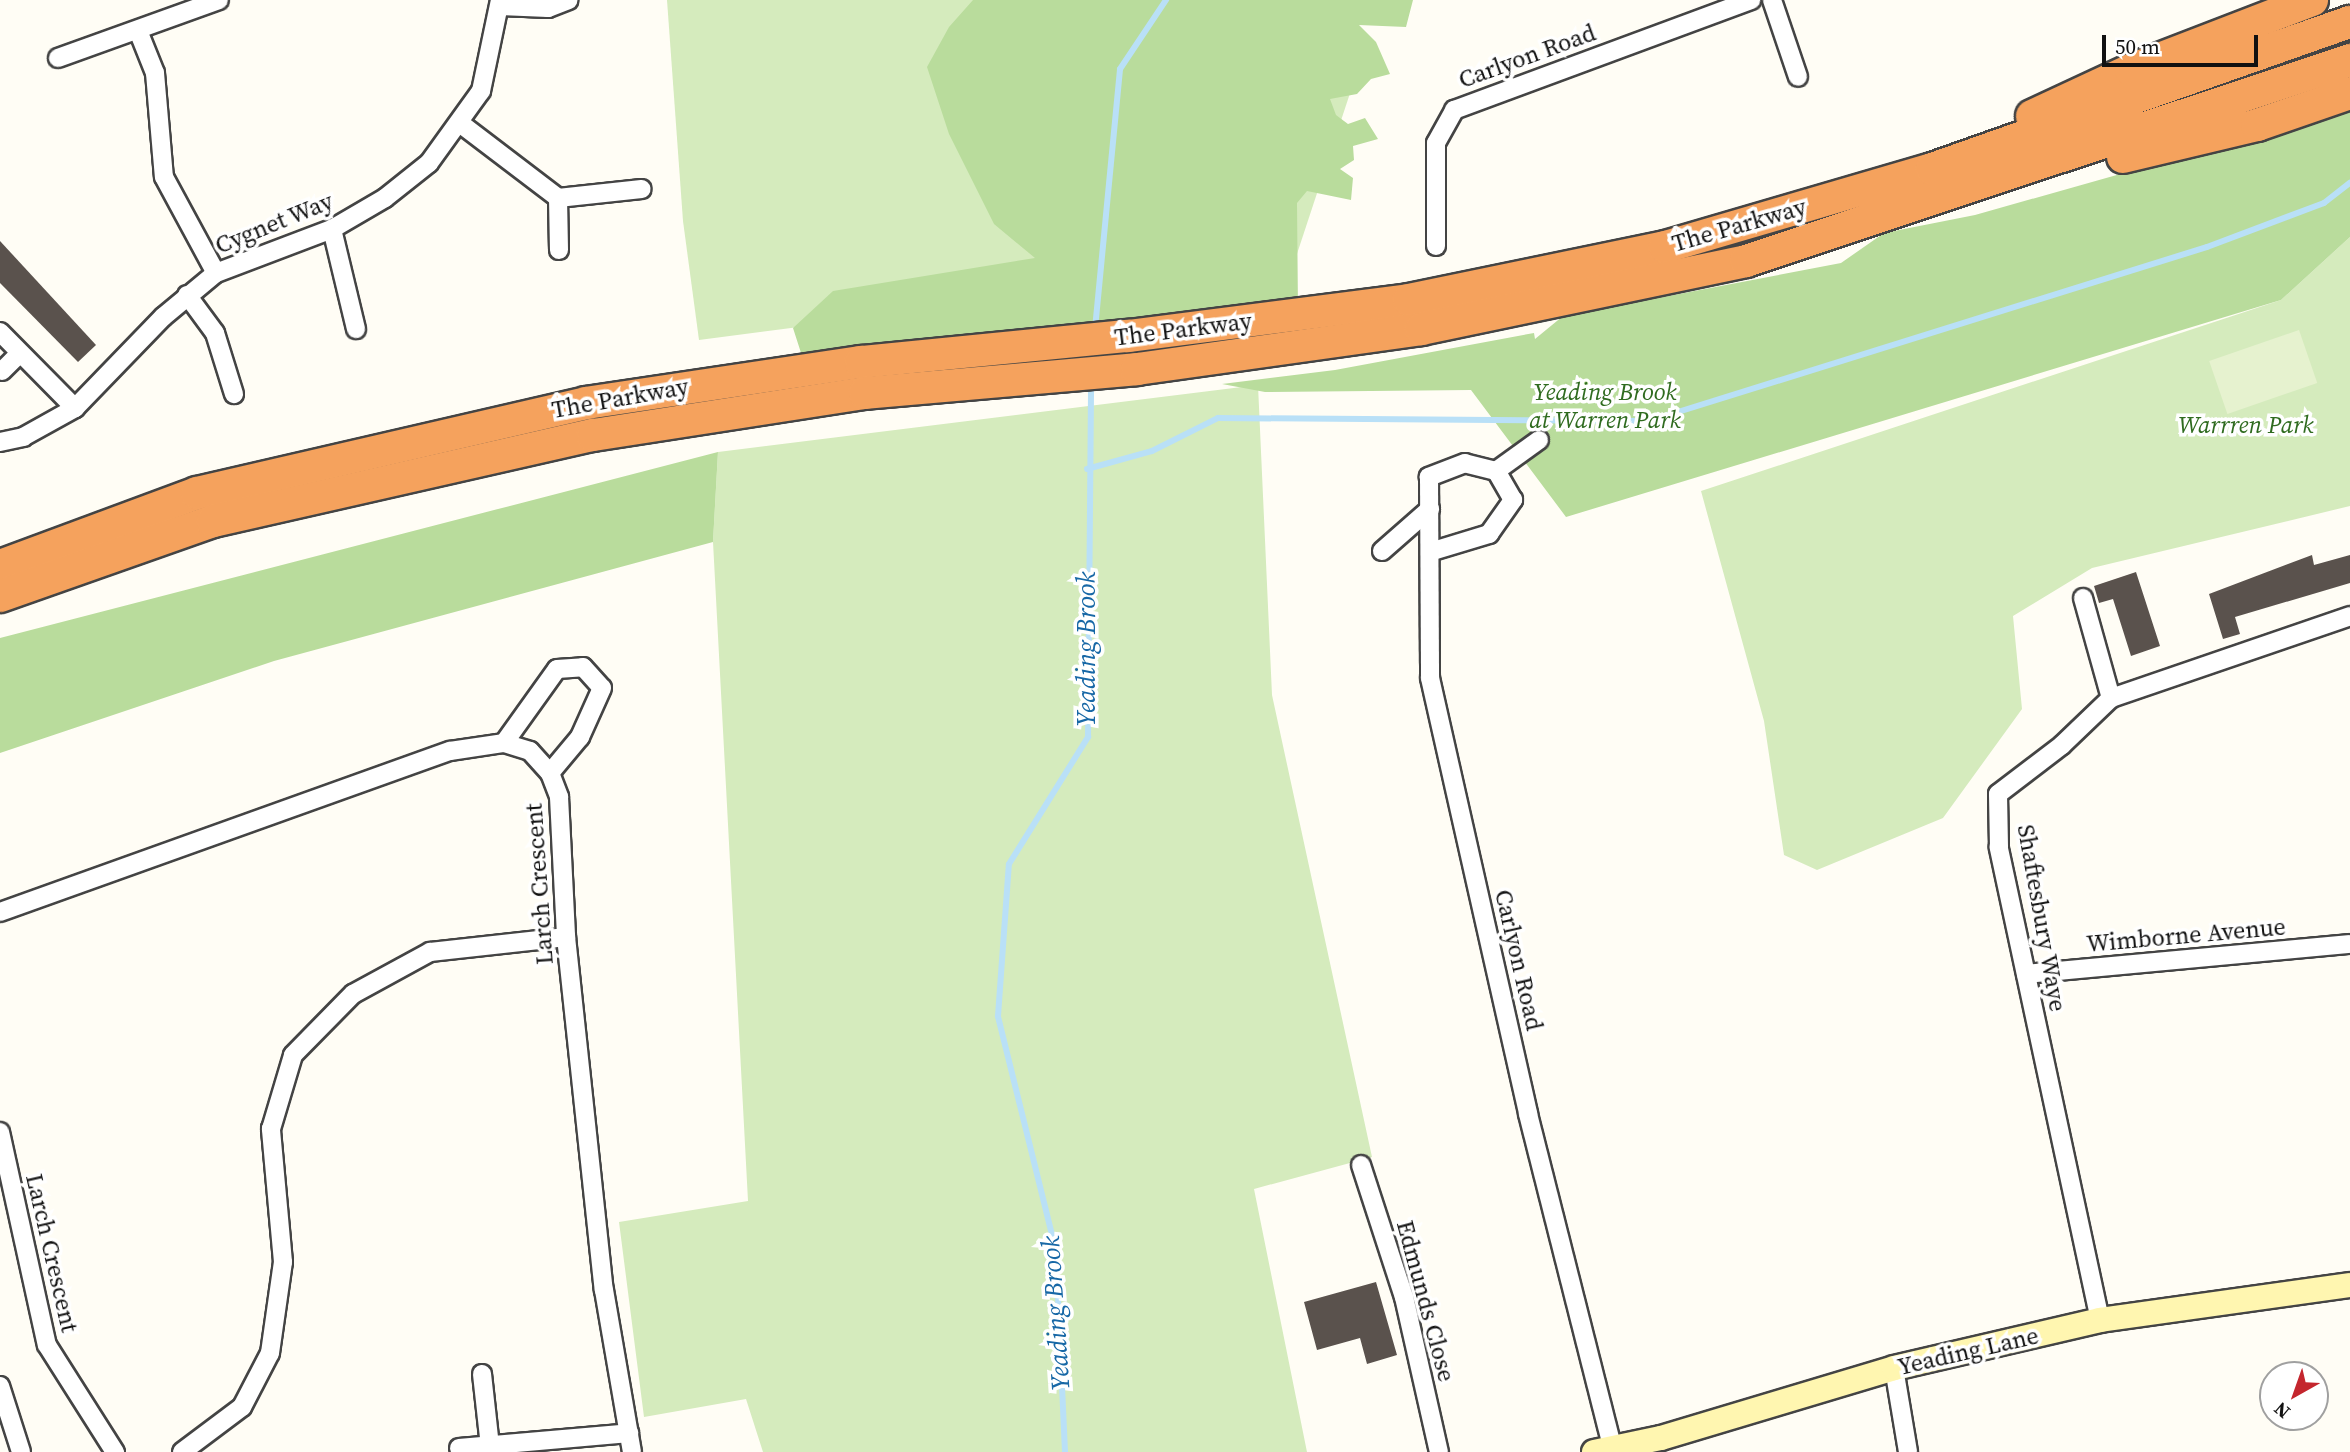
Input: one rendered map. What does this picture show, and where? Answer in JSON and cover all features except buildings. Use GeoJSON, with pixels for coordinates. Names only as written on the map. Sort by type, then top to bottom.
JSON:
{"type":"FeatureCollection","features":[{"type":"Feature","properties":{"kind":"highway"},"geometry":{"type":"LineString","coordinates":[[1932,169],[2131,69],[2312,0]]}},
{"type":"Feature","properties":{"kind":"highway","name":"The Parkway"},"geometry":{"type":"LineString","coordinates":[[0,566],[197,493],[449,431],[726,380],[1128,336],[1409,300],[1612,258],[1932,169],[2350,22]]}},
{"type":"Feature","properties":{"kind":"highway","name":"The Parkway"},"geometry":{"type":"LineString","coordinates":[[0,596],[212,521],[486,457],[746,409],[1137,369],[1420,330],[1746,261],[1941,200],[2350,60]]}},
{"type":"Feature","properties":{"kind":"highway"},"geometry":{"type":"LineString","coordinates":[[1941,200],[2257,125],[2350,93]]}},
{"type":"Feature","properties":{"kind":"street"},"geometry":{"type":"LineString","coordinates":[[58,58],[139,33],[219,0]]}},
{"type":"Feature","properties":{"kind":"street"},"geometry":{"type":"LineString","coordinates":[[500,3],[548,8],[569,0]]}},
{"type":"Feature","properties":{"kind":"street","name":"Carlyon Road"},"geometry":{"type":"LineString","coordinates":[[1436,246],[1436,143],[1454,110],[1751,0]]}},
{"type":"Feature","properties":{"kind":"street"},"geometry":{"type":"LineString","coordinates":[[1772,0],[1798,76]]}},
{"type":"Feature","properties":{"kind":"street","name":"Cygnet Way"},"geometry":{"type":"LineString","coordinates":[[0,442],[23,437],[75,408],[187,295],[216,273],[332,229],[385,198],[429,163],[461,124],[481,91],[500,3]]}},
{"type":"Feature","properties":{"kind":"street"},"geometry":{"type":"LineString","coordinates":[[139,33],[155,73],[164,177],[216,273]]}},
{"type":"Feature","properties":{"kind":"street"},"geometry":{"type":"LineString","coordinates":[[461,124],[558,198],[642,189]]}},
{"type":"Feature","properties":{"kind":"street"},"geometry":{"type":"LineString","coordinates":[[558,198],[559,250]]}},
{"type":"Feature","properties":{"kind":"street"},"geometry":{"type":"LineString","coordinates":[[332,229],[356,329]]}},
{"type":"Feature","properties":{"kind":"street"},"geometry":{"type":"LineString","coordinates":[[187,295],[215,333],[234,394]]}},
{"type":"Feature","properties":{"kind":"street"},"geometry":{"type":"LineString","coordinates":[[0,332],[75,408]]}},
{"type":"Feature","properties":{"kind":"street"},"geometry":{"type":"LineString","coordinates":[[2,370],[20,353]]}},
{"type":"Feature","properties":{"kind":"street"},"geometry":{"type":"LineString","coordinates":[[1433,551],[1489,534],[1513,500],[1496,471],[1539,440]]}},
{"type":"Feature","properties":{"kind":"street","name":"Carlyon Road"},"geometry":{"type":"LineString","coordinates":[[1496,471],[1465,463],[1429,477],[1433,551],[1430,678],[1603,1449]]}},
{"type":"Feature","properties":{"kind":"street"},"geometry":{"type":"LineString","coordinates":[[1382,551],[1430,509]]}},
{"type":"Feature","properties":{"kind":"street"},"geometry":{"type":"LineString","coordinates":[[2083,598],[2111,698]]}},
{"type":"Feature","properties":{"kind":"street","name":"Shaftesbury Waye"},"geometry":{"type":"LineString","coordinates":[[2100,1320],[1999,848],[1998,794],[2062,745],[2111,698],[2350,616]]}},
{"type":"Feature","properties":{"kind":"street"},"geometry":{"type":"LineString","coordinates":[[0,912],[450,751],[504,743],[557,669],[583,667],[602,688],[580,737],[550,773]]}},
{"type":"Feature","properties":{"kind":"street","name":"Larch Crescent"},"geometry":{"type":"LineString","coordinates":[[504,743],[530,751],[550,773],[559,797],[566,937],[607,1314],[632,1452]]}},
{"type":"Feature","properties":{"kind":"street"},"geometry":{"type":"LineString","coordinates":[[182,1452],[242,1407],[270,1353],[284,1262],[271,1129],[293,1055],[353,994],[430,952],[566,937]]}},
{"type":"Feature","properties":{"kind":"street","name":"Wimborne Avenue"},"geometry":{"type":"LineString","coordinates":[[2026,974],[2350,944]]}},
{"type":"Feature","properties":{"kind":"street","name":"Larch Crescent"},"geometry":{"type":"LineString","coordinates":[[0,1132],[47,1345],[115,1452]]}},
{"type":"Feature","properties":{"kind":"street","name":"Edmunds Close"},"geometry":{"type":"LineString","coordinates":[[1361,1165],[1404,1297],[1440,1452]]}},
{"type":"Feature","properties":{"kind":"street","name":"Yeading Lane"},"geometry":{"type":"LineString","coordinates":[[1603,1449],[1661,1438],[1894,1368],[2100,1320],[2350,1285]]}},
{"type":"Feature","properties":{"kind":"street"},"geometry":{"type":"LineString","coordinates":[[1894,1368],[1908,1452]]}},
{"type":"Feature","properties":{"kind":"street"},"geometry":{"type":"LineString","coordinates":[[482,1374],[490,1447]]}},
{"type":"Feature","properties":{"kind":"street"},"geometry":{"type":"LineString","coordinates":[[0,1386],[21,1452]]}},
{"type":"Feature","properties":{"kind":"street"},"geometry":{"type":"LineString","coordinates":[[460,1448],[629,1433]]}},
{"type":"Feature","properties":{"kind":"green space"},"geometry":{"type":"Polygon","coordinates":[[[667,0],[1338,0],[1356,75],[1294,263],[699,340],[683,221],[667,0]]]}},
{"type":"Feature","properties":{"kind":"green space"},"geometry":{"type":"Polygon","coordinates":[[[973,0],[1413,0],[1406,27],[1359,25],[1376,42],[1390,74],[1371,79],[1357,94],[1330,99],[1336,115],[1348,124],[1365,118],[1378,139],[1353,146],[1354,160],[1340,169],[1353,178],[1351,200],[1307,191],[1297,203],[1298,310],[802,356],[793,328],[833,291],[1035,258],[994,224],[949,134],[927,67],[949,27],[973,0]]]}},
{"type":"Feature","properties":{"kind":"green space","name":"Yeading Brook at Warren Park"},"geometry":{"type":"Polygon","coordinates":[[[2350,109],[2350,237],[2281,300],[1566,517],[1471,390],[1265,392],[1222,384],[1335,370],[1534,333],[1535,339],[1563,316],[1841,263],[1884,233],[1975,215],[2350,109]]]}},
{"type":"Feature","properties":{"kind":"green space","name":"Warrren Park"},"geometry":{"type":"Polygon","coordinates":[[[2350,237],[2350,506],[2092,568],[2013,616],[2022,709],[1943,818],[1817,870],[1784,855],[1764,721],[1701,491],[2281,300],[2350,237]]]}},
{"type":"Feature","properties":{"kind":"green space"},"geometry":{"type":"Polygon","coordinates":[[[2299,330],[2317,383],[2227,414],[2209,361],[2299,330]]]}},
{"type":"Feature","properties":{"kind":"green space"},"geometry":{"type":"Polygon","coordinates":[[[1258,385],[1272,695],[1372,1157],[1254,1189],[1307,1452],[763,1452],[746,1399],[644,1417],[619,1222],[748,1201],[713,542],[718,452],[1258,385]]]}},
{"type":"Feature","properties":{"kind":"green space"},"geometry":{"type":"Polygon","coordinates":[[[718,452],[713,542],[274,661],[0,753],[0,638],[718,452]]]}},
{"type":"Feature","properties":{"kind":"waterway","name":"Yeading Brook"},"geometry":{"type":"LineString","coordinates":[[1095,329],[1120,69],[1166,0]]}},
{"type":"Feature","properties":{"kind":"waterway"},"geometry":{"type":"LineString","coordinates":[[1087,469],[1152,451],[1218,418],[1649,421],[2207,247],[2324,203],[2350,183]]}},
{"type":"Feature","properties":{"kind":"waterway","name":"Yeading Brook"},"geometry":{"type":"LineString","coordinates":[[1065,1452],[1056,1251],[998,1016],[1009,864],[1088,737],[1091,382]]}}]}
